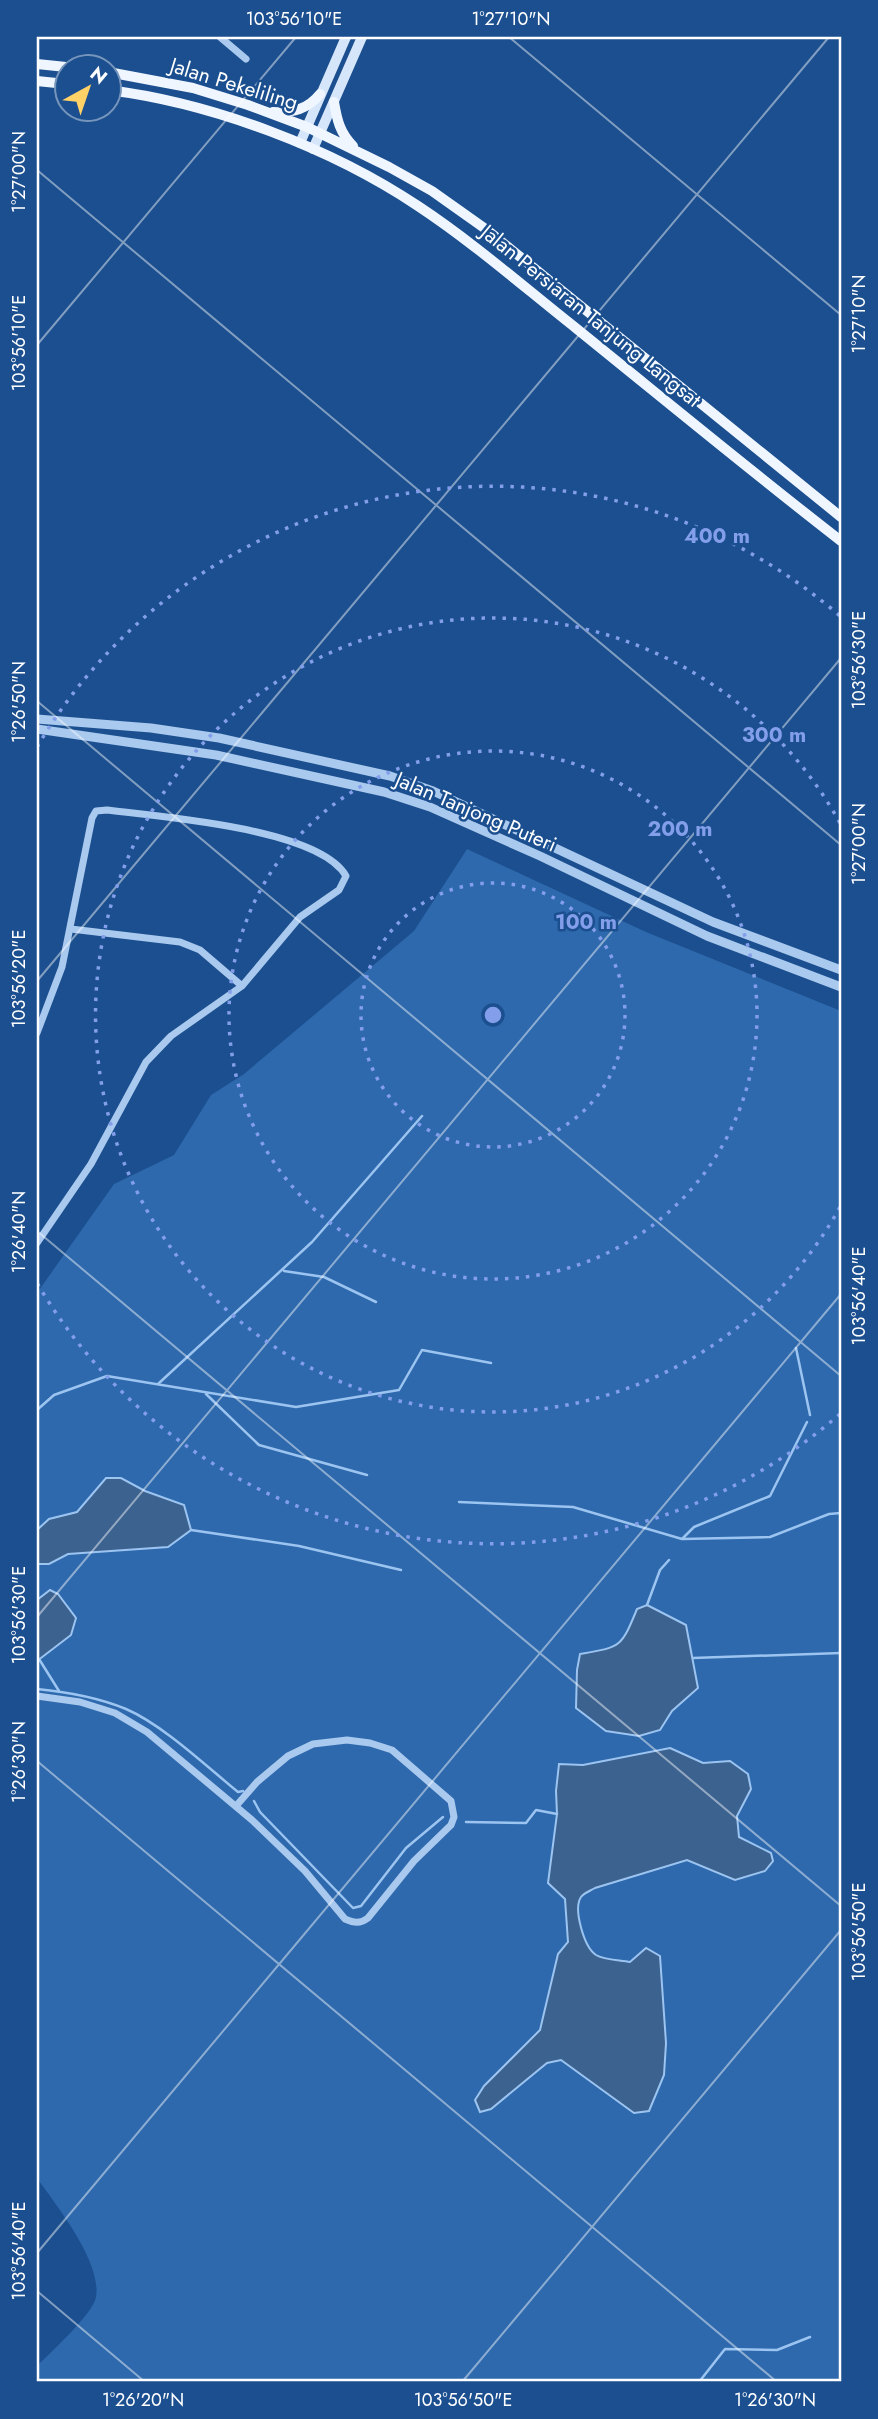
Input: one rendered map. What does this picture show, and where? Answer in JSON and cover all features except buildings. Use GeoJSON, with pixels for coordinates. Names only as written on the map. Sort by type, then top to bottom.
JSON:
{"type":"FeatureCollection","features":[{"type":"Feature","properties":{"kind":"main road"},"geometry":{"type":"LineString","coordinates":[[300,143],[346,37]]}},
{"type":"Feature","properties":{"kind":"main road"},"geometry":{"type":"LineString","coordinates":[[313,149],[362,37]]}},
{"type":"Feature","properties":{"kind":"main road","name":"Jalan Pekeliling"},"geometry":{"type":"LineString","coordinates":[[122,75],[193,88],[307,127]]}},
{"type":"Feature","properties":{"kind":"main road","name":"Jalan Pekeliling"},"geometry":{"type":"LineString","coordinates":[[122,92],[187,106],[300,143]]}},
{"type":"Feature","properties":{"kind":"main road"},"geometry":{"type":"LineString","coordinates":[[264,111],[284,113],[300,110],[320,94]]}},
{"type":"Feature","properties":{"kind":"main road"},"geometry":{"type":"LineString","coordinates":[[334,102],[344,136],[358,152]]}},
{"type":"Feature","properties":{"kind":"main road","name":"Jalan Persiaran Tanjung Langsat"},"geometry":{"type":"LineString","coordinates":[[307,127],[432,191],[487,230],[841,517]]}},
{"type":"Feature","properties":{"kind":"main road","name":"Jalan Persiaran Tanjung Langsat"},"geometry":{"type":"LineString","coordinates":[[300,143],[382,184],[455,231],[841,541]]}},
{"type":"Feature","properties":{"kind":"street"},"geometry":{"type":"LineString","coordinates":[[220,37],[246,59]]}},
{"type":"Feature","properties":{"kind":"street","name":"Jalan Tanjong Puteri"},"geometry":{"type":"LineString","coordinates":[[37,724],[151,728],[219,738],[390,776],[433,791],[713,922],[792,954],[841,970]]}},
{"type":"Feature","properties":{"kind":"street","name":"Jalan Tanjong Puteri"},"geometry":{"type":"LineString","coordinates":[[37,724],[216,755],[384,792],[429,807],[540,856],[706,936],[841,987]]}},
{"type":"Feature","properties":{"kind":"street"},"geometry":{"type":"LineString","coordinates":[[37,1033],[62,967],[92,818],[96,811],[217,824],[270,834],[304,846],[336,864],[346,876],[339,890],[300,917],[242,986],[171,1036],[145,1062],[91,1164],[37,1243]]}},
{"type":"Feature","properties":{"kind":"street"},"geometry":{"type":"LineString","coordinates":[[71,929],[180,942],[200,950],[242,986]]}},
{"type":"Feature","properties":{"kind":"street"},"geometry":{"type":"LineString","coordinates":[[37,1696],[80,1702],[115,1713],[147,1732],[236,1806],[305,1871],[345,1919],[354,1923],[362,1922],[368,1917],[414,1861],[451,1825],[454,1817],[451,1801],[392,1750],[370,1742],[347,1740],[313,1744],[288,1756],[257,1782],[236,1806]]}},
{"type":"Feature","properties":{"kind":"shaded area"},"geometry":{"type":"Polygon","coordinates":[[[467,849],[646,932],[841,1011],[841,2382],[37,2382],[37,2366],[80,2323],[96,2297],[96,2283],[92,2267],[76,2234],[37,2178],[37,1293],[114,1184],[174,1155],[211,1095],[244,1074],[414,931],[467,849]]]}},
{"type":"Feature","properties":{"kind":"shaded area"},"geometry":{"type":"Polygon","coordinates":[[[106,1478],[121,1478],[145,1491],[184,1505],[191,1530],[168,1547],[68,1554],[49,1564],[37,1564],[37,1530],[49,1519],[77,1512],[106,1478]]]}},
{"type":"Feature","properties":{"kind":"shaded area"},"geometry":{"type":"Polygon","coordinates":[[[50,1590],[58,1594],[76,1618],[71,1635],[37,1661],[37,1600],[50,1590]]]}},
{"type":"Feature","properties":{"kind":"shaded area"},"geometry":{"type":"Polygon","coordinates":[[[647,1605],[686,1625],[698,1688],[672,1711],[660,1730],[639,1736],[606,1731],[576,1708],[580,1654],[604,1650],[618,1644],[627,1632],[637,1609],[647,1605]]]}},
{"type":"Feature","properties":{"kind":"shaded area"},"geometry":{"type":"Polygon","coordinates":[[[670,1748],[703,1763],[730,1761],[748,1774],[751,1789],[737,1816],[739,1837],[771,1853],[773,1861],[765,1871],[735,1880],[687,1860],[595,1888],[581,1897],[578,1910],[581,1928],[587,1944],[596,1955],[630,1962],[646,1948],[660,1956],[666,2043],[664,2075],[649,2111],[634,2113],[561,2060],[547,2063],[491,2109],[480,2112],[475,2100],[484,2086],[540,2030],[558,1954],[568,1942],[565,1899],[548,1883],[557,1814],[559,1764],[583,1765],[670,1748]]]}},
{"type":"Feature","properties":{"kind":"waterway"},"geometry":{"type":"LineString","coordinates":[[158,1384],[312,1242],[422,1116]]}},
{"type":"Feature","properties":{"kind":"waterway"},"geometry":{"type":"LineString","coordinates":[[284,1271],[324,1277],[376,1302]]}},
{"type":"Feature","properties":{"kind":"waterway"},"geometry":{"type":"LineString","coordinates":[[796,1348],[810,1415]]}},
{"type":"Feature","properties":{"kind":"waterway"},"geometry":{"type":"LineString","coordinates":[[37,1410],[54,1395],[107,1376],[296,1407],[399,1390],[422,1350],[491,1363]]}},
{"type":"Feature","properties":{"kind":"waterway"},"geometry":{"type":"LineString","coordinates":[[206,1394],[259,1445],[367,1475]]}},
{"type":"Feature","properties":{"kind":"waterway"},"geometry":{"type":"LineString","coordinates":[[682,1539],[694,1527],[770,1496],[807,1422]]}},
{"type":"Feature","properties":{"kind":"waterway"},"geometry":{"type":"LineString","coordinates":[[459,1502],[573,1507],[682,1539],[770,1537],[829,1514],[841,1513]]}},
{"type":"Feature","properties":{"kind":"waterway"},"geometry":{"type":"LineString","coordinates":[[191,1530],[299,1546],[401,1570]]}},
{"type":"Feature","properties":{"kind":"waterway"},"geometry":{"type":"LineString","coordinates":[[647,1605],[660,1570],[669,1560]]}},
{"type":"Feature","properties":{"kind":"waterway"},"geometry":{"type":"LineString","coordinates":[[693,1658],[841,1653]]}},
{"type":"Feature","properties":{"kind":"waterway"},"geometry":{"type":"LineString","coordinates":[[39,1659],[59,1691]]}},
{"type":"Feature","properties":{"kind":"waterway"},"geometry":{"type":"LineString","coordinates":[[37,1689],[82,1696],[126,1709],[169,1735],[238,1792],[243,1791]]}},
{"type":"Feature","properties":{"kind":"waterway"},"geometry":{"type":"LineString","coordinates":[[254,1801],[260,1812],[353,1908],[361,1906],[406,1848],[443,1817]]}},
{"type":"Feature","properties":{"kind":"waterway"},"geometry":{"type":"LineString","coordinates":[[466,1822],[526,1823],[536,1810],[557,1814]]}},
{"type":"Feature","properties":{"kind":"waterway"},"geometry":{"type":"LineString","coordinates":[[699,2382],[725,2349],[777,2350],[810,2337]]}}]}
